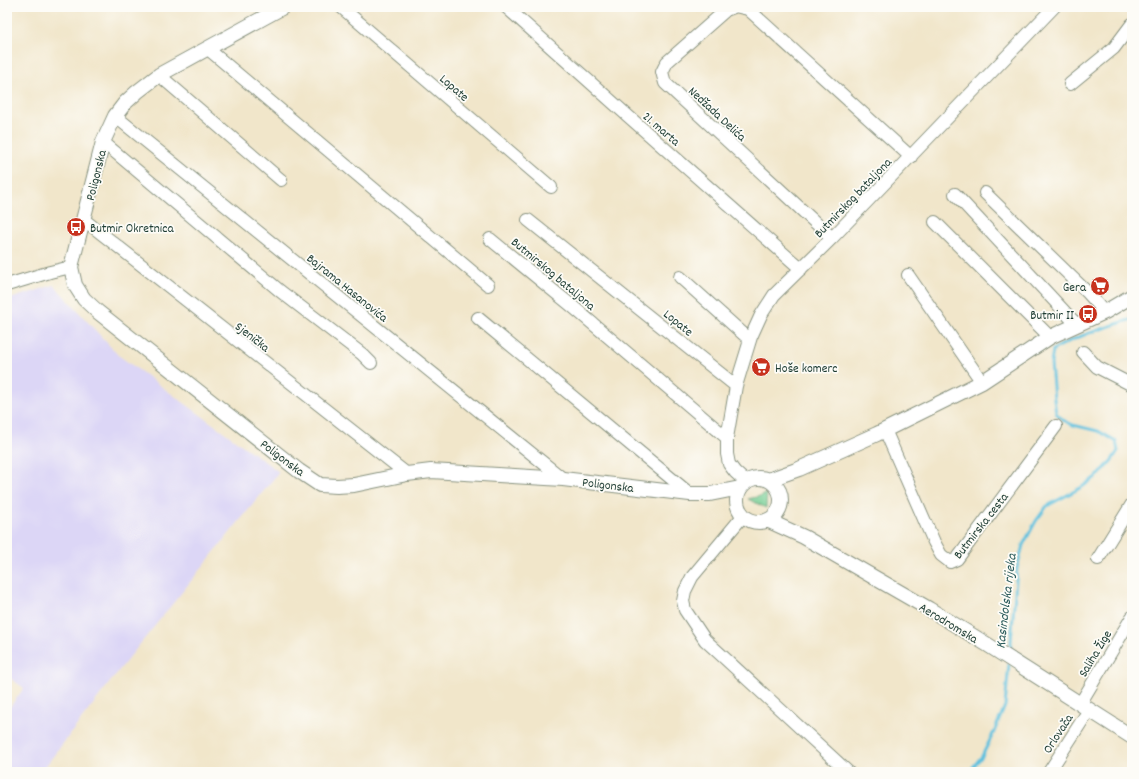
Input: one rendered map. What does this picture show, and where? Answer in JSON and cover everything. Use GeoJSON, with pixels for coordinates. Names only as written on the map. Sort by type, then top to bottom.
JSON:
{"type":"FeatureCollection","features":[{"type":"Feature","properties":{"kind":"street","name":"Poligonska"},"geometry":{"type":"LineString","coordinates":[[283,7],[159,76],[137,92],[125,103],[115,116],[103,142],[71,267],[75,285],[84,299],[98,312],[299,471],[320,485],[354,485],[407,474],[431,471],[563,479],[690,494],[710,494],[743,485]]}},
{"type":"Feature","properties":{"kind":"street","name":"Lopate"},"geometry":{"type":"LineString","coordinates":[[341,7],[550,187]]}},
{"type":"Feature","properties":{"kind":"street","name":"21. marta"},"geometry":{"type":"LineString","coordinates":[[506,7],[801,268]]}},
{"type":"Feature","properties":{"kind":"street","name":"Nedžada Delića"},"geometry":{"type":"LineString","coordinates":[[734,7],[726,10],[667,62],[662,72],[665,83],[832,238]]}},
{"type":"Feature","properties":{"kind":"street"},"geometry":{"type":"LineString","coordinates":[[739,7],[748,9],[911,157]]}},
{"type":"Feature","properties":{"kind":"street","name":"Butmirskog bataljona"},"geometry":{"type":"LineString","coordinates":[[743,485],[729,464],[727,454],[727,438],[736,386],[750,340],[761,315],[774,295],[911,157],[945,119],[1054,7]]}},
{"type":"Feature","properties":{"kind":"street"},"geometry":{"type":"LineString","coordinates":[[1070,84],[1114,48],[1132,24]]}},
{"type":"Feature","properties":{"kind":"street"},"geometry":{"type":"LineString","coordinates":[[208,49],[488,285]]}},
{"type":"Feature","properties":{"kind":"street"},"geometry":{"type":"LineString","coordinates":[[159,76],[281,180]]}},
{"type":"Feature","properties":{"kind":"street","name":"Bajrama Hasanovića"},"geometry":{"type":"LineString","coordinates":[[115,116],[563,479]]}},
{"type":"Feature","properties":{"kind":"street","name":"Poligonska"},"geometry":{"type":"LineString","coordinates":[[103,142],[280,291],[372,363]]}},
{"type":"Feature","properties":{"kind":"street"},"geometry":{"type":"LineString","coordinates":[[985,193],[1088,292],[1105,312]]}},
{"type":"Feature","properties":{"kind":"street"},"geometry":{"type":"LineString","coordinates":[[955,194],[1077,325]]}},
{"type":"Feature","properties":{"kind":"street","name":"Sjenička"},"geometry":{"type":"LineString","coordinates":[[83,219],[407,474]]}},
{"type":"Feature","properties":{"kind":"street","name":"Lopate"},"geometry":{"type":"LineString","coordinates":[[528,220],[736,386]]}},
{"type":"Feature","properties":{"kind":"street"},"geometry":{"type":"LineString","coordinates":[[935,222],[1050,337]]}},
{"type":"Feature","properties":{"kind":"street","name":"Butmirskog bataljona"},"geometry":{"type":"LineString","coordinates":[[490,239],[572,306],[727,438]]}},
{"type":"Feature","properties":{"kind":"street"},"geometry":{"type":"LineString","coordinates":[[7,285],[71,267]]}},
{"type":"Feature","properties":{"kind":"street"},"geometry":{"type":"LineString","coordinates":[[908,275],[982,382]]}},
{"type":"Feature","properties":{"kind":"street"},"geometry":{"type":"LineString","coordinates":[[680,277],[750,340]]}},
{"type":"Feature","properties":{"kind":"street"},"geometry":{"type":"LineString","coordinates":[[768,480],[799,469],[885,430],[982,382],[1050,337],[1105,312],[1132,296]]}},
{"type":"Feature","properties":{"kind":"street"},"geometry":{"type":"LineString","coordinates":[[478,318],[690,494]]}},
{"type":"Feature","properties":{"kind":"street"},"geometry":{"type":"LineString","coordinates":[[1083,352],[1097,367],[1132,386]]}},
{"type":"Feature","properties":{"kind":"street","name":"Butmirska cesta"},"geometry":{"type":"LineString","coordinates":[[885,430],[934,542],[941,555],[950,562],[957,559],[1056,426]]}},
{"type":"Feature","properties":{"kind":"street"},"geometry":{"type":"LineString","coordinates":[[780,502],[778,489],[774,484],[768,480],[760,478],[753,479],[743,485],[737,495],[736,502],[743,516],[750,521],[757,523],[769,520],[777,514],[780,502],[799,469]]}},
{"type":"Feature","properties":{"kind":"street","name":"Poligonska"},"geometry":{"type":"LineString","coordinates":[[710,494],[736,502]]}},
{"type":"Feature","properties":{"kind":"street","name":"Aerodromska"},"geometry":{"type":"LineString","coordinates":[[780,502],[804,537]]}},
{"type":"Feature","properties":{"kind":"street"},"geometry":{"type":"LineString","coordinates":[[1098,558],[1132,504]]}},
{"type":"Feature","properties":{"kind":"street"},"geometry":{"type":"LineString","coordinates":[[743,516],[692,577],[685,591],[683,601],[685,610],[706,640],[848,772]]}},
{"type":"Feature","properties":{"kind":"street","name":"Aerodromska"},"geometry":{"type":"LineString","coordinates":[[769,520],[804,537],[929,609],[1132,737]]}},
{"type":"Feature","properties":{"kind":"street","name":"Saliha Žige"},"geometry":{"type":"LineString","coordinates":[[1085,707],[1132,617]]}},
{"type":"Feature","properties":{"kind":"street","name":"Orlovača"},"geometry":{"type":"LineString","coordinates":[[1049,772],[1085,707]]}},
{"type":"Feature","properties":{"kind":"shaded area"},"geometry":{"type":"Polygon","coordinates":[[[54,285],[118,355],[279,472],[124,664],[41,772],[7,772],[7,711],[24,688],[7,676],[7,300],[54,285]]]}},
{"type":"Feature","properties":{"kind":"green space"},"geometry":{"type":"Polygon","coordinates":[[[767,493],[766,508],[748,499],[760,496],[767,493]]]}},
{"type":"Feature","properties":{"kind":"waterway","name":"Kasindolska rijeka"},"geometry":{"type":"LineString","coordinates":[[1010,654],[1017,568],[1023,545],[1036,521],[1047,506],[1082,487],[1100,474],[1118,451],[1116,441],[1098,431],[1073,425],[1063,420],[1056,413],[1051,363],[1053,350],[1082,336],[1132,319]]}},
{"type":"Feature","properties":{"kind":"waterway","name":"Kasindolska rijeka"},"geometry":{"type":"LineString","coordinates":[[969,772],[982,756],[1005,706],[1009,664]]}},
{"type":"Feature","properties":{"kind":"place","name":"Butmir Okretnica"},"geometry":{"type":"Point","coordinates":[76,227]}},
{"type":"Feature","properties":{"kind":"place","name":"Gera"},"geometry":{"type":"Point","coordinates":[1100,286]}},
{"type":"Feature","properties":{"kind":"place","name":"Butmir II"},"geometry":{"type":"Point","coordinates":[1088,314]}},
{"type":"Feature","properties":{"kind":"place","name":"Hoše komerc"},"geometry":{"type":"Point","coordinates":[761,367]}}]}
